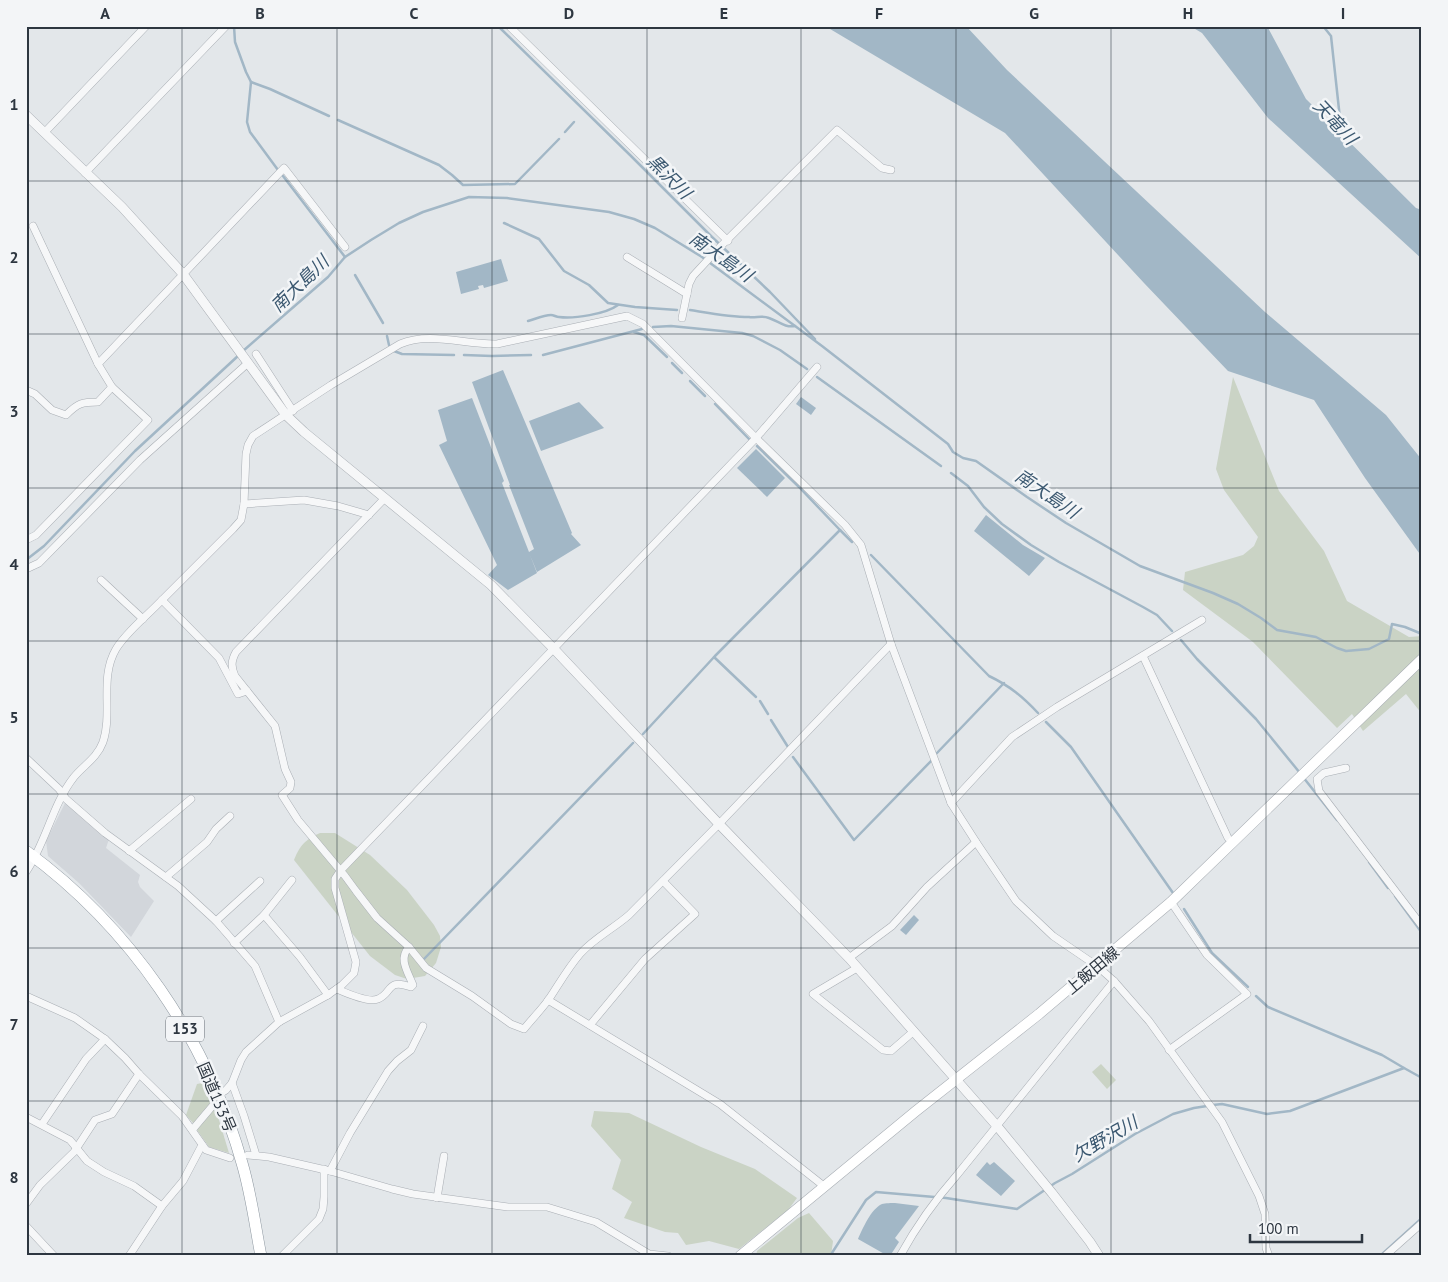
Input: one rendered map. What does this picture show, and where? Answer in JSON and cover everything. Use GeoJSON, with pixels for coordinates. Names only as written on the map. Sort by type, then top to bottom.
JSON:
{"type":"FeatureCollection","features":[{"type":"Feature","properties":{"kind":"highway","name":"国道153号"},"geometry":{"type":"LineString","coordinates":[[30,854],[93,907],[141,962],[189,1036],[219,1098],[244,1170],[261,1256]]}},
{"type":"Feature","properties":{"kind":"main road","name":"上飯田線"},"geometry":{"type":"LineString","coordinates":[[740,1256],[955,1080],[1040,1014],[1171,902],[1422,659]]}},
{"type":"Feature","properties":{"kind":"street"},"geometry":{"type":"LineString","coordinates":[[45,132],[146,26]]}},
{"type":"Feature","properties":{"kind":"street"},"geometry":{"type":"LineString","coordinates":[[85,172],[226,26]]}},
{"type":"Feature","properties":{"kind":"street"},"geometry":{"type":"LineString","coordinates":[[509,26],[726,242]]}},
{"type":"Feature","properties":{"kind":"street"},"geometry":{"type":"LineString","coordinates":[[26,115],[138,224],[183,274],[237,349],[304,432],[491,585],[849,958],[997,1126],[1052,1193],[1099,1256]]}},
{"type":"Feature","properties":{"kind":"street"},"geometry":{"type":"LineString","coordinates":[[682,318],[689,284],[693,276],[837,130],[882,168],[891,170]]}},
{"type":"Feature","properties":{"kind":"street"},"geometry":{"type":"LineString","coordinates":[[98,364],[284,168],[345,247]]}},
{"type":"Feature","properties":{"kind":"street"},"geometry":{"type":"LineString","coordinates":[[26,540],[36,535],[148,420],[112,386],[98,364],[33,226]]}},
{"type":"Feature","properties":{"kind":"street"},"geometry":{"type":"LineString","coordinates":[[627,258],[687,294]]}},
{"type":"Feature","properties":{"kind":"street"},"geometry":{"type":"LineString","coordinates":[[27,870],[30,854],[63,794],[75,776],[98,753],[107,724],[108,674],[111,661],[122,642],[241,520],[244,504],[246,454],[253,436],[331,385],[409,340],[424,338],[481,345],[497,344],[627,316],[643,324],[845,525],[861,545],[891,644],[951,803],[1016,901],[1052,936],[1097,966],[1114,981],[1149,1022],[1222,1122],[1259,1196],[1264,1214],[1266,1248],[1269,1256]]}},
{"type":"Feature","properties":{"kind":"street"},"geometry":{"type":"LineString","coordinates":[[256,354],[290,413]]}},
{"type":"Feature","properties":{"kind":"street"},"geometry":{"type":"LineString","coordinates":[[26,570],[39,562],[140,460],[247,362]]}},
{"type":"Feature","properties":{"kind":"street"},"geometry":{"type":"LineString","coordinates":[[193,1130],[232,1083],[246,1052],[279,1022],[328,995],[354,973],[356,962],[335,888],[335,879],[341,870],[756,438],[817,367]]}},
{"type":"Feature","properties":{"kind":"street"},"geometry":{"type":"LineString","coordinates":[[26,390],[35,394],[52,410],[66,415],[74,406],[83,402],[98,402],[112,386]]}},
{"type":"Feature","properties":{"kind":"street"},"geometry":{"type":"LineString","coordinates":[[385,498],[236,652],[232,660],[233,670],[235,676],[278,732],[285,769],[291,782],[290,788],[282,795],[285,801],[298,820],[341,870],[377,918],[409,947],[426,968],[472,996],[511,1024],[524,1029],[548,1000],[563,975],[581,953],[596,939],[629,915],[891,644]]}},
{"type":"Feature","properties":{"kind":"street"},"geometry":{"type":"LineString","coordinates":[[244,504],[304,500],[338,506],[369,515]]}},
{"type":"Feature","properties":{"kind":"street"},"geometry":{"type":"LineString","coordinates":[[101,580],[143,619]]}},
{"type":"Feature","properties":{"kind":"street"},"geometry":{"type":"LineString","coordinates":[[162,600],[219,658],[238,694],[247,691]]}},
{"type":"Feature","properties":{"kind":"street"},"geometry":{"type":"LineString","coordinates":[[951,803],[1012,738],[1057,707],[1202,620]]}},
{"type":"Feature","properties":{"kind":"street"},"geometry":{"type":"LineString","coordinates":[[1143,656],[1228,838]]}},
{"type":"Feature","properties":{"kind":"street"},"geometry":{"type":"LineString","coordinates":[[26,758],[66,799],[104,833],[178,886],[216,921],[255,966],[279,1022]]}},
{"type":"Feature","properties":{"kind":"street"},"geometry":{"type":"LineString","coordinates":[[1346,768],[1324,773],[1317,779],[1319,791],[1422,926]]}},
{"type":"Feature","properties":{"kind":"street"},"geometry":{"type":"LineString","coordinates":[[128,851],[191,799]]}},
{"type":"Feature","properties":{"kind":"street"},"geometry":{"type":"LineString","coordinates":[[166,877],[207,842],[216,829],[230,816]]}},
{"type":"Feature","properties":{"kind":"street"},"geometry":{"type":"LineString","coordinates":[[849,958],[892,926],[927,887],[976,842]]}},
{"type":"Feature","properties":{"kind":"street"},"geometry":{"type":"LineString","coordinates":[[234,943],[264,915],[292,880]]}},
{"type":"Feature","properties":{"kind":"street"},"geometry":{"type":"LineString","coordinates":[[216,921],[260,881]]}},
{"type":"Feature","properties":{"kind":"street"},"geometry":{"type":"LineString","coordinates":[[590,1025],[645,959],[695,914],[662,881]]}},
{"type":"Feature","properties":{"kind":"street"},"geometry":{"type":"LineString","coordinates":[[1169,1050],[1247,994],[1206,955],[1171,902]]}},
{"type":"Feature","properties":{"kind":"street"},"geometry":{"type":"LineString","coordinates":[[264,915],[300,957],[328,995]]}},
{"type":"Feature","properties":{"kind":"street"},"geometry":{"type":"LineString","coordinates":[[337,989],[356,996],[377,1000],[396,984],[400,983],[411,987],[413,985],[404,966],[404,954],[409,947]]}},
{"type":"Feature","properties":{"kind":"street"},"geometry":{"type":"LineString","coordinates":[[857,968],[813,994],[883,1050],[891,1051],[914,1031]]}},
{"type":"Feature","properties":{"kind":"street"},"geometry":{"type":"LineString","coordinates":[[900,1256],[911,1235],[939,1196],[1114,981]]}},
{"type":"Feature","properties":{"kind":"street"},"geometry":{"type":"LineString","coordinates":[[27,997],[76,1018],[105,1039],[182,1116],[206,1150],[230,1158]]}},
{"type":"Feature","properties":{"kind":"street"},"geometry":{"type":"LineString","coordinates":[[548,1000],[720,1104],[824,1188]]}},
{"type":"Feature","properties":{"kind":"street"},"geometry":{"type":"LineString","coordinates":[[282,1256],[319,1219],[323,1208],[327,1170],[388,1071],[411,1050],[422,1026]]}},
{"type":"Feature","properties":{"kind":"street"},"geometry":{"type":"LineString","coordinates":[[42,1124],[86,1058],[105,1039]]}},
{"type":"Feature","properties":{"kind":"street"},"geometry":{"type":"LineString","coordinates":[[26,1204],[40,1186],[74,1152],[95,1120],[112,1114],[139,1074]]}},
{"type":"Feature","properties":{"kind":"street"},"geometry":{"type":"LineString","coordinates":[[232,1083],[256,1155]]}},
{"type":"Feature","properties":{"kind":"street"},"geometry":{"type":"LineString","coordinates":[[26,1117],[70,1140],[87,1161],[104,1172],[134,1186],[162,1206]]}},
{"type":"Feature","properties":{"kind":"street"},"geometry":{"type":"LineString","coordinates":[[130,1256],[162,1206],[183,1180],[202,1145]]}},
{"type":"Feature","properties":{"kind":"street"},"geometry":{"type":"LineString","coordinates":[[248,1155],[269,1156],[327,1170],[392,1189],[437,1198],[508,1206],[547,1207],[596,1222],[649,1254],[667,1256]]}},
{"type":"Feature","properties":{"kind":"street"},"geometry":{"type":"LineString","coordinates":[[437,1198],[444,1156]]}},
{"type":"Feature","properties":{"kind":"street"},"geometry":{"type":"LineString","coordinates":[[1385,1256],[1422,1223]]}},
{"type":"Feature","properties":{"kind":"street"},"geometry":{"type":"LineString","coordinates":[[26,1226],[54,1256]]}},
{"type":"Feature","properties":{"kind":"shaded area"},"geometry":{"type":"Polygon","coordinates":[[[65,803],[109,839],[106,848],[140,875],[138,882],[140,887],[154,901],[131,937],[79,883],[48,856],[46,841],[65,803]]]}},
{"type":"Feature","properties":{"kind":"green space"},"geometry":{"type":"Polygon","coordinates":[[[1233,377],[1279,491],[1324,551],[1347,601],[1409,637],[1422,636],[1422,714],[1406,694],[1363,731],[1352,714],[1337,728],[1253,642],[1183,590],[1185,572],[1243,555],[1254,546],[1258,537],[1224,490],[1216,469],[1233,377]]]}},
{"type":"Feature","properties":{"kind":"green space"},"geometry":{"type":"Polygon","coordinates":[[[320,833],[335,833],[370,855],[407,890],[434,925],[440,936],[441,947],[436,963],[425,976],[407,979],[395,975],[370,956],[294,860],[298,850],[310,838],[320,833]]]}},
{"type":"Feature","properties":{"kind":"green space"},"geometry":{"type":"Polygon","coordinates":[[[1101,1064],[1116,1080],[1107,1089],[1092,1072],[1101,1064]]]}},
{"type":"Feature","properties":{"kind":"green space"},"geometry":{"type":"Polygon","coordinates":[[[202,1083],[211,1102],[196,1122],[193,1123],[186,1115],[197,1084],[202,1083]]]}},
{"type":"Feature","properties":{"kind":"green space"},"geometry":{"type":"Polygon","coordinates":[[[212,1109],[219,1120],[229,1153],[209,1147],[197,1130],[212,1109]]]}},
{"type":"Feature","properties":{"kind":"green space"},"geometry":{"type":"Polygon","coordinates":[[[594,1111],[629,1113],[701,1147],[755,1169],[797,1198],[788,1210],[739,1249],[709,1241],[686,1245],[678,1233],[665,1232],[624,1218],[632,1202],[612,1189],[621,1160],[591,1126],[594,1111]]]}},
{"type":"Feature","properties":{"kind":"green space"},"geometry":{"type":"Polygon","coordinates":[[[809,1213],[833,1241],[831,1256],[756,1256],[757,1251],[798,1218],[809,1213]]]}},
{"type":"Feature","properties":{"kind":"water"},"geometry":{"type":"Polygon","coordinates":[[[825,26],[966,26],[1007,70],[1265,312],[1386,415],[1422,460],[1422,557],[1365,478],[1314,400],[1228,371],[1005,133],[825,26]]]}},
{"type":"Feature","properties":{"kind":"water"},"geometry":{"type":"Polygon","coordinates":[[[1190,26],[1267,26],[1306,99],[1416,208],[1422,210],[1422,259],[1268,118],[1202,33],[1190,26]]]}},
{"type":"Feature","properties":{"kind":"water"},"geometry":{"type":"Polygon","coordinates":[[[501,259],[508,281],[484,288],[483,285],[478,286],[479,289],[461,294],[456,272],[501,259]]]}},
{"type":"Feature","properties":{"kind":"water"},"geometry":{"type":"Polygon","coordinates":[[[503,370],[571,534],[581,545],[537,572],[530,555],[537,573],[508,590],[488,575],[497,565],[439,445],[447,441],[438,410],[472,398],[529,552],[534,549],[472,382],[503,370]]]}},
{"type":"Feature","properties":{"kind":"water"},"geometry":{"type":"Polygon","coordinates":[[[801,397],[816,408],[811,415],[796,404],[801,397]]]}},
{"type":"Feature","properties":{"kind":"water"},"geometry":{"type":"Polygon","coordinates":[[[579,402],[604,428],[541,451],[529,421],[579,402]]]}},
{"type":"Feature","properties":{"kind":"water"},"geometry":{"type":"Polygon","coordinates":[[[756,449],[785,478],[767,497],[737,468],[756,449]]]}},
{"type":"Feature","properties":{"kind":"water"},"geometry":{"type":"Polygon","coordinates":[[[986,515],[1023,545],[1045,558],[1029,576],[974,531],[986,515]]]}},
{"type":"Feature","properties":{"kind":"water"},"geometry":{"type":"Polygon","coordinates":[[[914,915],[919,920],[906,935],[900,930],[914,915]]]}},
{"type":"Feature","properties":{"kind":"water"},"geometry":{"type":"Polygon","coordinates":[[[987,1162],[990,1165],[994,1162],[1015,1181],[1001,1196],[976,1175],[987,1162]]]}},
{"type":"Feature","properties":{"kind":"water"},"geometry":{"type":"Polygon","coordinates":[[[895,1203],[919,1206],[895,1238],[899,1242],[890,1256],[888,1256],[858,1239],[868,1219],[878,1206],[895,1203]]]}},
{"type":"Feature","properties":{"kind":"waterway"},"geometry":{"type":"LineString","coordinates":[[234,26],[235,42],[251,82],[247,122],[250,132],[278,170]]}},
{"type":"Feature","properties":{"kind":"waterway","name":"黒沢川"},"geometry":{"type":"LineString","coordinates":[[498,26],[770,292],[815,339]]}},
{"type":"Feature","properties":{"kind":"waterway","name":"天竜川"},"geometry":{"type":"LineString","coordinates":[[1323,26],[1331,36],[1342,137]]}},
{"type":"Feature","properties":{"kind":"waterway"},"geometry":{"type":"LineString","coordinates":[[251,82],[329,116]]}},
{"type":"Feature","properties":{"kind":"waterway"},"geometry":{"type":"LineString","coordinates":[[338,120],[439,165],[463,185],[515,184],[559,139]]}},
{"type":"Feature","properties":{"kind":"waterway"},"geometry":{"type":"LineString","coordinates":[[565,132],[574,122]]}},
{"type":"Feature","properties":{"kind":"waterway"},"geometry":{"type":"LineString","coordinates":[[283,176],[345,257]]}},
{"type":"Feature","properties":{"kind":"waterway","name":"南大島川"},"geometry":{"type":"LineString","coordinates":[[243,351],[328,277],[345,257],[399,223],[423,212],[469,197],[507,198],[609,212],[634,219],[655,228],[702,257],[822,346],[948,444],[953,452],[963,458],[976,461],[1066,523],[1140,566],[1238,604],[1277,630],[1316,637],[1346,651],[1369,649],[1389,639],[1392,624],[1422,634]]}},
{"type":"Feature","properties":{"kind":"waterway"},"geometry":{"type":"LineString","coordinates":[[504,223],[539,239],[564,271],[589,285],[608,303],[677,310]]}},
{"type":"Feature","properties":{"kind":"waterway"},"geometry":{"type":"LineString","coordinates":[[355,275],[383,323]]}},
{"type":"Feature","properties":{"kind":"waterway"},"geometry":{"type":"LineString","coordinates":[[528,321],[548,315],[558,317],[590,315],[606,311],[618,305]]}},
{"type":"Feature","properties":{"kind":"waterway"},"geometry":{"type":"LineString","coordinates":[[690,310],[720,315],[764,317],[785,325],[795,326]]}},
{"type":"Feature","properties":{"kind":"waterway"},"geometry":{"type":"LineString","coordinates":[[653,327],[671,326],[742,333],[753,336],[780,350],[807,369]]}},
{"type":"Feature","properties":{"kind":"waterway"},"geometry":{"type":"LineString","coordinates":[[543,355],[642,329]]}},
{"type":"Feature","properties":{"kind":"waterway"},"geometry":{"type":"LineString","coordinates":[[634,332],[644,335],[667,357]]}},
{"type":"Feature","properties":{"kind":"waterway"},"geometry":{"type":"LineString","coordinates":[[387,336],[389,345]]}},
{"type":"Feature","properties":{"kind":"waterway"},"geometry":{"type":"LineString","coordinates":[[394,351],[402,354],[454,355]]}},
{"type":"Feature","properties":{"kind":"waterway","name":"南大島川"},"geometry":{"type":"LineString","coordinates":[[26,560],[44,546],[135,451],[239,355]]}},
{"type":"Feature","properties":{"kind":"waterway"},"geometry":{"type":"LineString","coordinates":[[464,355],[531,355]]}},
{"type":"Feature","properties":{"kind":"waterway"},"geometry":{"type":"LineString","coordinates":[[672,363],[682,373]]}},
{"type":"Feature","properties":{"kind":"waterway"},"geometry":{"type":"LineString","coordinates":[[817,377],[941,466]]}},
{"type":"Feature","properties":{"kind":"waterway"},"geometry":{"type":"LineString","coordinates":[[690,381],[705,396]]}},
{"type":"Feature","properties":{"kind":"waterway"},"geometry":{"type":"LineString","coordinates":[[715,404],[750,440]]}},
{"type":"Feature","properties":{"kind":"waterway"},"geometry":{"type":"LineString","coordinates":[[757,446],[840,530]]}},
{"type":"Feature","properties":{"kind":"waterway"},"geometry":{"type":"LineString","coordinates":[[951,473],[968,486],[984,507],[1002,524],[1031,545],[1157,615],[1172,631]]}},
{"type":"Feature","properties":{"kind":"waterway"},"geometry":{"type":"LineString","coordinates":[[643,734],[715,656],[840,530],[852,542]]}},
{"type":"Feature","properties":{"kind":"waterway"},"geometry":{"type":"LineString","coordinates":[[871,555],[989,676],[1016,692],[1038,713]]}},
{"type":"Feature","properties":{"kind":"waterway"},"geometry":{"type":"LineString","coordinates":[[1181,640],[1256,719],[1300,773]]}},
{"type":"Feature","properties":{"kind":"waterway"},"geometry":{"type":"LineString","coordinates":[[714,657],[756,697]]}},
{"type":"Feature","properties":{"kind":"waterway"},"geometry":{"type":"LineString","coordinates":[[936,754],[1004,683]]}},
{"type":"Feature","properties":{"kind":"waterway"},"geometry":{"type":"LineString","coordinates":[[760,701],[768,714]]}},
{"type":"Feature","properties":{"kind":"waterway"},"geometry":{"type":"LineString","coordinates":[[771,720],[788,747]]}},
{"type":"Feature","properties":{"kind":"waterway"},"geometry":{"type":"LineString","coordinates":[[1046,722],[1071,747],[1173,893]]}},
{"type":"Feature","properties":{"kind":"waterway"},"geometry":{"type":"LineString","coordinates":[[424,959],[633,743]]}},
{"type":"Feature","properties":{"kind":"waterway"},"geometry":{"type":"LineString","coordinates":[[793,757],[854,840],[932,760]]}},
{"type":"Feature","properties":{"kind":"waterway"},"geometry":{"type":"LineString","coordinates":[[1303,777],[1337,820]]}},
{"type":"Feature","properties":{"kind":"waterway"},"geometry":{"type":"LineString","coordinates":[[1369,862],[1388,888]]}},
{"type":"Feature","properties":{"kind":"waterway"},"geometry":{"type":"LineString","coordinates":[[1395,896],[1422,933]]}},
{"type":"Feature","properties":{"kind":"waterway"},"geometry":{"type":"LineString","coordinates":[[1184,909],[1212,953],[1248,987]]}},
{"type":"Feature","properties":{"kind":"waterway"},"geometry":{"type":"LineString","coordinates":[[1256,996],[1268,1007],[1382,1055],[1404,1068]]}},
{"type":"Feature","properties":{"kind":"waterway","name":"欠野沢川"},"geometry":{"type":"LineString","coordinates":[[1213,1105],[1222,1104],[1267,1114],[1290,1111],[1404,1068],[1422,1078]]}},
{"type":"Feature","properties":{"kind":"waterway","name":"欠野沢川"},"geometry":{"type":"LineString","coordinates":[[830,1256],[866,1200],[876,1192],[946,1198],[1017,1209],[1055,1183],[1135,1134],[1173,1114],[1207,1106]]}},
{"type":"Feature","properties":{"kind":"waterway"},"geometry":{"type":"LineString","coordinates":[[1380,1256],[1422,1218]]}}]}
